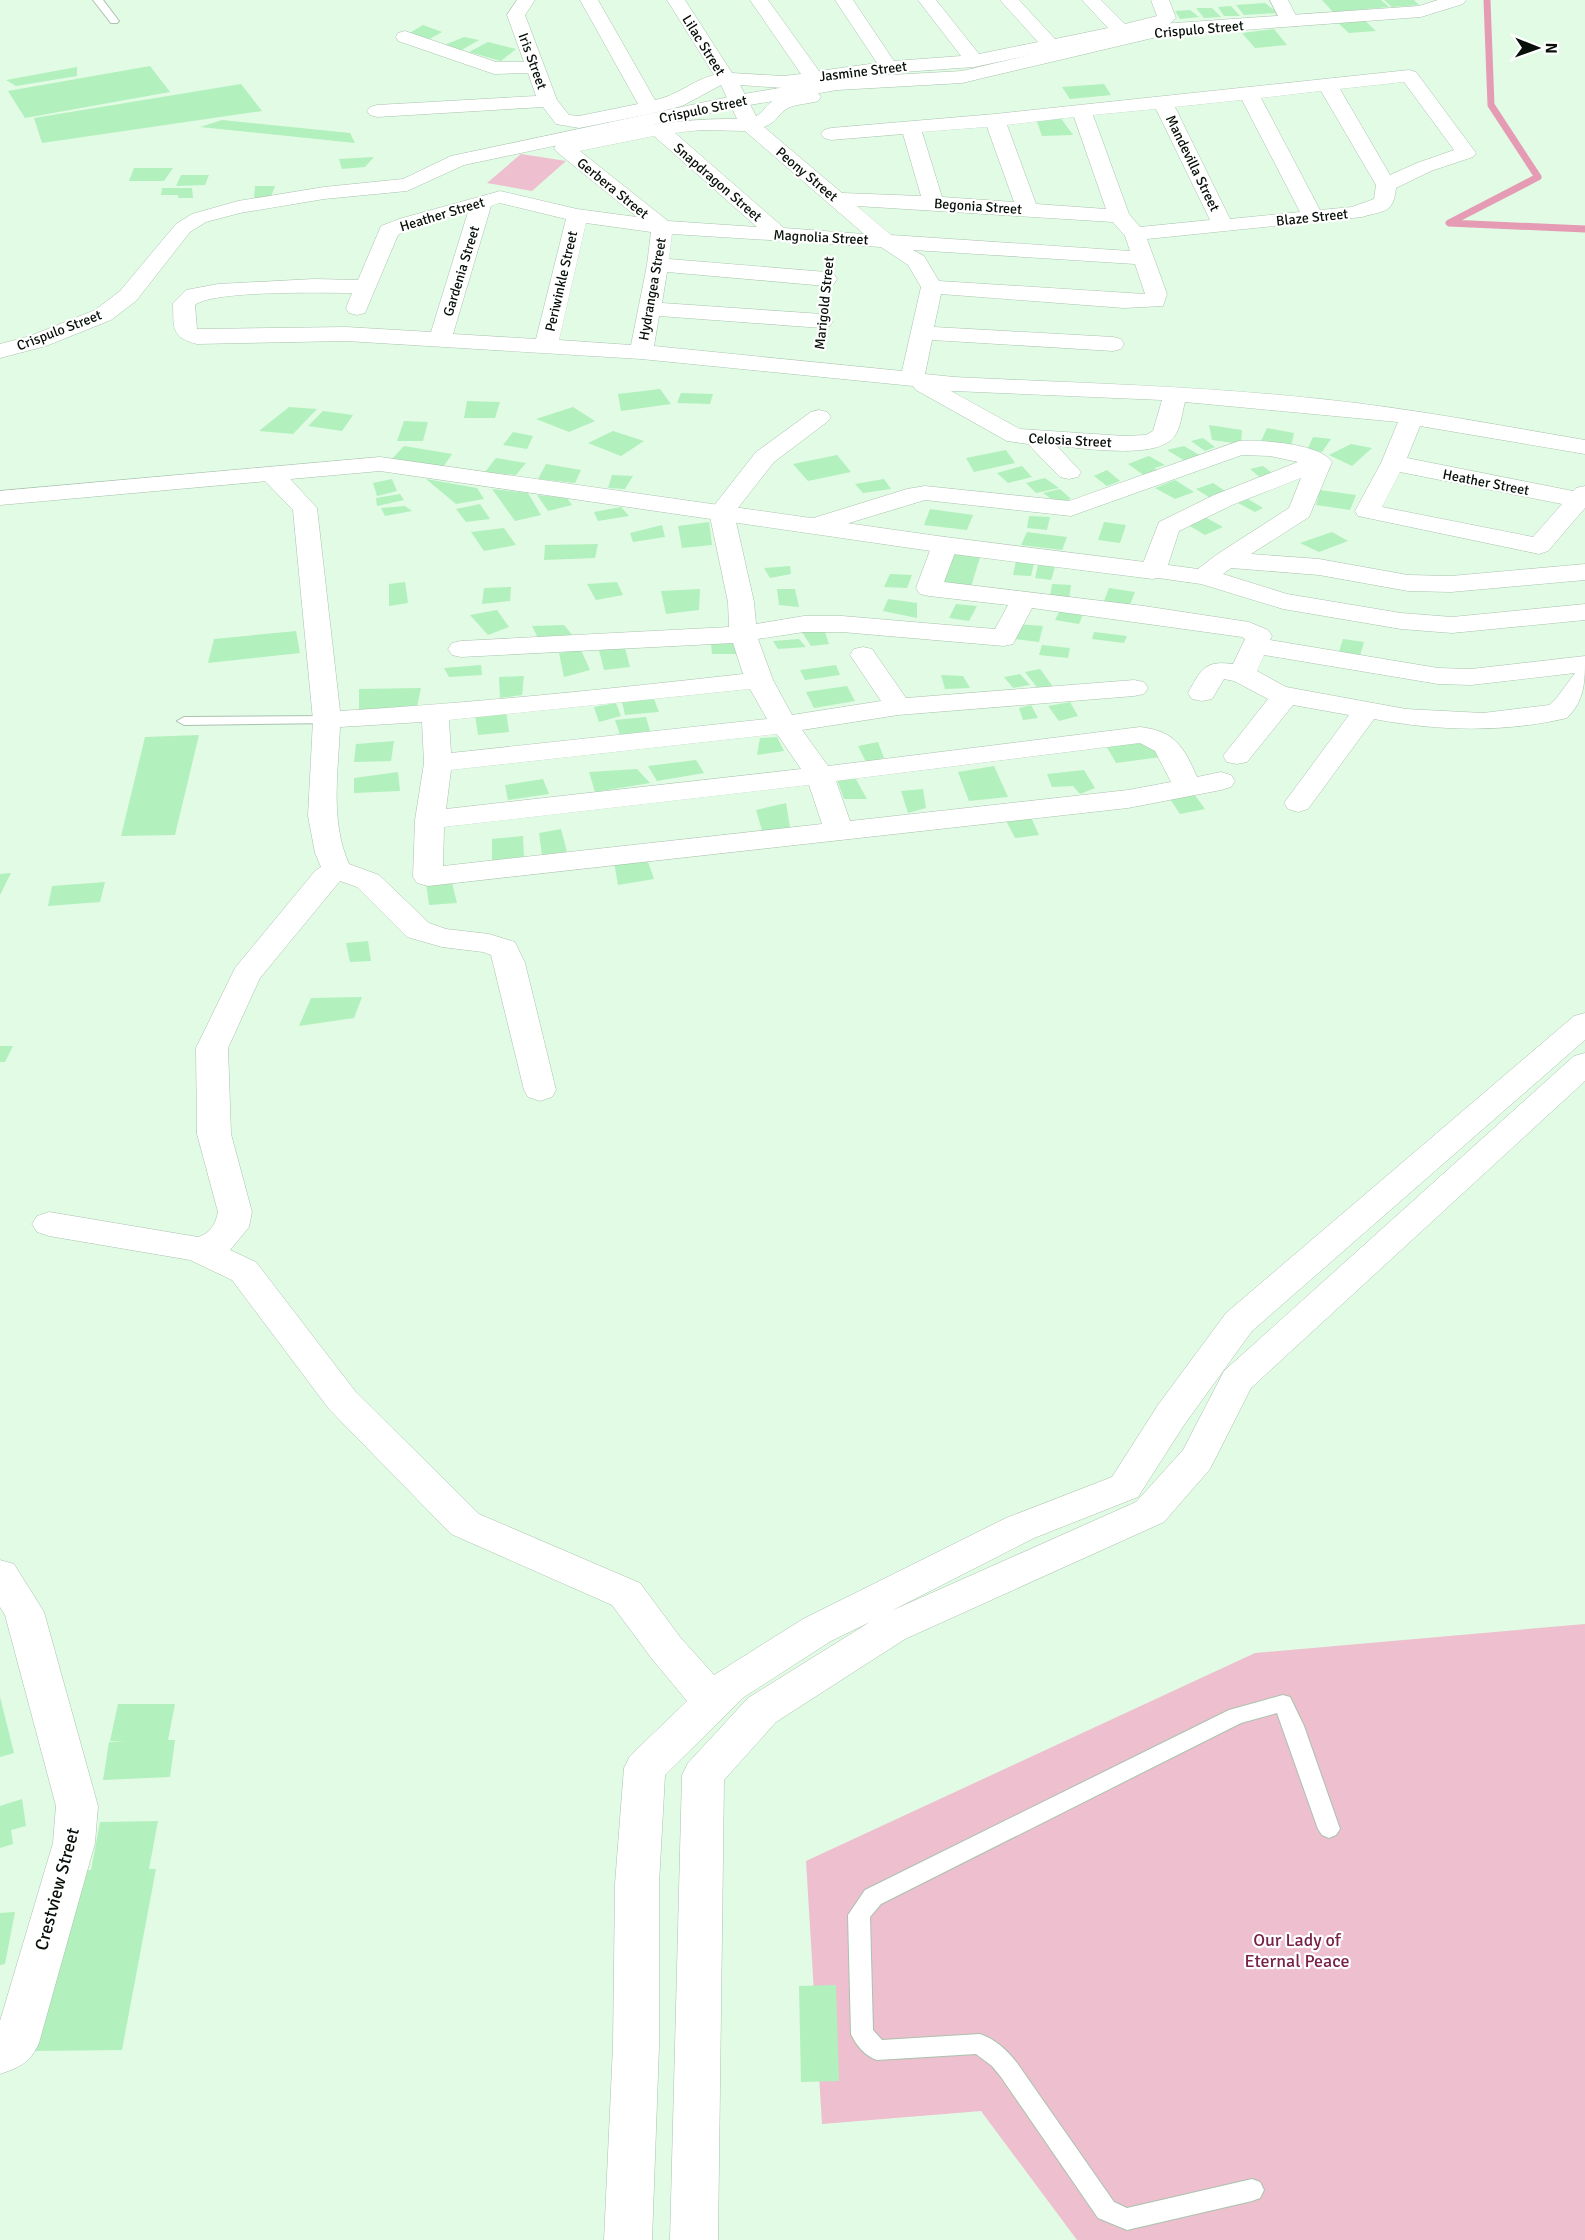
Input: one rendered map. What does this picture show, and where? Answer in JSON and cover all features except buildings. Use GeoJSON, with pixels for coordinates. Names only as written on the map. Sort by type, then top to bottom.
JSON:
{"type":"FeatureCollection","features":[{"type":"Feature","properties":{"kind":"street","name":"Iris Street"},"geometry":{"type":"LineString","coordinates":[[526,0],[516,15],[548,101],[562,120]]}},
{"type":"Feature","properties":{"kind":"street"},"geometry":{"type":"LineString","coordinates":[[589,0],[650,108]]}},
{"type":"Feature","properties":{"kind":"street","name":"Lilac Street"},"geometry":{"type":"LineString","coordinates":[[676,0],[732,90],[750,125]]}},
{"type":"Feature","properties":{"kind":"street"},"geometry":{"type":"LineString","coordinates":[[759,0],[813,77]]}},
{"type":"Feature","properties":{"kind":"street"},"geometry":{"type":"LineString","coordinates":[[843,0],[889,67]]}},
{"type":"Feature","properties":{"kind":"street"},"geometry":{"type":"LineString","coordinates":[[927,0],[974,61]]}},
{"type":"Feature","properties":{"kind":"street"},"geometry":{"type":"LineString","coordinates":[[1009,0],[1051,45]]}},
{"type":"Feature","properties":{"kind":"street"},"geometry":{"type":"LineString","coordinates":[[1091,0],[1120,30]]}},
{"type":"Feature","properties":{"kind":"street"},"geometry":{"type":"LineString","coordinates":[[1280,0],[1290,22]]}},
{"type":"Feature","properties":{"kind":"street","name":"Crispulo Street"},"geometry":{"type":"LineString","coordinates":[[0,351],[38,341],[103,315],[128,296],[183,228],[199,218],[238,207],[324,193],[407,186],[458,160],[732,90],[962,77],[1161,30],[1420,11],[1457,0]]}},
{"type":"Feature","properties":{"kind":"street","name":"Jasmine Street"},"geometry":{"type":"LineString","coordinates":[[562,120],[579,122],[675,102],[708,82],[732,90],[889,67],[974,61],[1159,23],[1163,9]]}},
{"type":"Feature","properties":{"kind":"street"},"geometry":{"type":"LineString","coordinates":[[405,38],[495,68],[534,67]]}},
{"type":"Feature","properties":{"kind":"street"},"geometry":{"type":"LineString","coordinates":[[831,134],[995,120],[1409,76],[1466,153],[1424,166],[1386,185],[1328,86]]}},
{"type":"Feature","properties":{"kind":"street"},"geometry":{"type":"LineString","coordinates":[[1249,94],[1313,217]]}},
{"type":"Feature","properties":{"kind":"street"},"geometry":{"type":"LineString","coordinates":[[658,129],[697,124],[729,127],[750,125],[769,118],[775,108],[783,102],[811,97]]}},
{"type":"Feature","properties":{"kind":"street"},"geometry":{"type":"LineString","coordinates":[[377,111],[548,101]]}},
{"type":"Feature","properties":{"kind":"street","name":"Mandevilla Street"},"geometry":{"type":"LineString","coordinates":[[1163,102],[1223,225]]}},
{"type":"Feature","properties":{"kind":"street"},"geometry":{"type":"LineString","coordinates":[[912,378],[932,287],[1124,301],[1155,301],[1156,294],[1135,234],[1119,216],[1082,111]]}},
{"type":"Feature","properties":{"kind":"street"},"geometry":{"type":"LineString","coordinates":[[995,120],[1027,209]]}},
{"type":"Feature","properties":{"kind":"street","name":"Peony Street"},"geometry":{"type":"LineString","coordinates":[[750,125],[884,240],[916,261],[932,287]]}},
{"type":"Feature","properties":{"kind":"street"},"geometry":{"type":"LineString","coordinates":[[911,127],[933,202]]}},
{"type":"Feature","properties":{"kind":"street","name":"Gerbera Street"},"geometry":{"type":"LineString","coordinates":[[658,129],[564,148],[662,227]]}},
{"type":"Feature","properties":{"kind":"street","name":"Snapdragon Street"},"geometry":{"type":"LineString","coordinates":[[658,129],[778,234]]}},
{"type":"Feature","properties":{"kind":"street","name":"Blaze Street"},"geometry":{"type":"LineString","coordinates":[[1135,234],[1355,213],[1384,203],[1386,185]]}},
{"type":"Feature","properties":{"kind":"street","name":"Magnolia Street"},"geometry":{"type":"LineString","coordinates":[[491,199],[577,215],[662,227],[1144,258]]}},
{"type":"Feature","properties":{"kind":"street","name":"Heather Street"},"geometry":{"type":"LineString","coordinates":[[346,334],[389,231],[406,223],[491,199]]}},
{"type":"Feature","properties":{"kind":"street","name":"Gardenia Street"},"geometry":{"type":"LineString","coordinates":[[440,340],[491,199]]}},
{"type":"Feature","properties":{"kind":"street","name":"Begonia Street"},"geometry":{"type":"LineString","coordinates":[[837,199],[933,202],[1119,216]]}},
{"type":"Feature","properties":{"kind":"street","name":"Periwinkle Street"},"geometry":{"type":"LineString","coordinates":[[546,346],[577,215]]}},
{"type":"Feature","properties":{"kind":"street","name":"Hydrangea Street"},"geometry":{"type":"LineString","coordinates":[[641,352],[658,265],[662,227]]}},
{"type":"Feature","properties":{"kind":"street","name":"Marigold Street"},"geometry":{"type":"LineString","coordinates":[[818,368],[831,238]]}},
{"type":"Feature","properties":{"kind":"street"},"geometry":{"type":"LineString","coordinates":[[658,265],[826,279]]}},
{"type":"Feature","properties":{"kind":"street"},"geometry":{"type":"LineString","coordinates":[[366,287],[314,286],[218,291],[194,295],[184,303],[186,332],[197,337],[346,334],[546,346],[818,368],[954,384],[1176,394],[1412,417],[1585,447]]}},
{"type":"Feature","properties":{"kind":"street"},"geometry":{"type":"LineString","coordinates":[[649,309],[822,321]]}},
{"type":"Feature","properties":{"kind":"street"},"geometry":{"type":"LineString","coordinates":[[922,333],[1113,344]]}},
{"type":"Feature","properties":{"kind":"street","name":"Celosia Street"},"geometry":{"type":"LineString","coordinates":[[912,378],[1015,436],[1036,439],[1152,442],[1164,434],[1176,394]]}},
{"type":"Feature","properties":{"kind":"street"},"geometry":{"type":"LineString","coordinates":[[721,512],[765,457],[819,417]]}},
{"type":"Feature","properties":{"kind":"street"},"geometry":{"type":"LineString","coordinates":[[1412,417],[1393,463],[1367,511],[1539,546],[1582,497]]}},
{"type":"Feature","properties":{"kind":"street"},"geometry":{"type":"LineString","coordinates":[[1036,439],[1069,472]]}},
{"type":"Feature","properties":{"kind":"street"},"geometry":{"type":"LineString","coordinates":[[816,525],[925,493],[1071,509],[1239,448],[1253,447],[1308,457],[1320,462]]}},
{"type":"Feature","properties":{"kind":"street"},"geometry":{"type":"LineString","coordinates":[[1204,577],[1225,560],[1300,512],[1320,462]]}},
{"type":"Feature","properties":{"kind":"street"},"geometry":{"type":"LineString","coordinates":[[1144,614],[1159,571],[1168,527],[1223,500],[1320,462]]}},
{"type":"Feature","properties":{"kind":"street","name":"Heather Street"},"geometry":{"type":"LineString","coordinates":[[1393,463],[1582,497]]}},
{"type":"Feature","properties":{"kind":"street"},"geometry":{"type":"LineString","coordinates":[[0,498],[380,464],[945,545],[1204,577],[1283,601],[1401,621],[1452,626],[1585,612]]}},
{"type":"Feature","properties":{"kind":"street"},"geometry":{"type":"LineString","coordinates":[[273,475],[305,508],[327,720],[323,817],[330,858],[337,870],[368,881],[418,930],[442,938],[489,943],[504,949],[510,963],[540,1089]]}},
{"type":"Feature","properties":{"kind":"street"},"geometry":{"type":"LineString","coordinates":[[721,512],[741,602],[744,634],[759,680],[784,725],[820,775],[839,831]]}},
{"type":"Feature","properties":{"kind":"street"},"geometry":{"type":"LineString","coordinates":[[945,545],[929,588],[1144,614],[1438,676],[1471,677],[1585,664]]}},
{"type":"Feature","properties":{"kind":"street"},"geometry":{"type":"LineString","coordinates":[[1225,560],[1318,567],[1408,583],[1451,584],[1585,572]]}},
{"type":"Feature","properties":{"kind":"street"},"geometry":{"type":"LineString","coordinates":[[461,649],[744,634],[790,625],[842,624],[1004,638],[1024,599]]}},
{"type":"Feature","properties":{"kind":"street"},"geometry":{"type":"LineString","coordinates":[[1242,674],[1263,608],[1280,608],[1315,616],[1453,633],[1585,620]]}},
{"type":"Feature","properties":{"kind":"street"},"geometry":{"type":"LineString","coordinates":[[863,655],[898,707]]}},
{"type":"Feature","properties":{"kind":"street"},"geometry":{"type":"LineString","coordinates":[[1202,693],[1216,671],[1242,674],[1279,694],[1406,717],[1483,721],[1557,712],[1565,706],[1585,678]]}},
{"type":"Feature","properties":{"kind":"street"},"geometry":{"type":"LineString","coordinates":[[327,720],[435,714],[611,698],[759,680]]}},
{"type":"Feature","properties":{"kind":"street"},"geometry":{"type":"LineString","coordinates":[[438,763],[784,725],[898,707],[1134,688]]}},
{"type":"Feature","properties":{"kind":"street"},"geometry":{"type":"LineString","coordinates":[[1237,756],[1286,695]]}},
{"type":"Feature","properties":{"kind":"street"},"geometry":{"type":"LineString","coordinates":[[1298,803],[1367,710]]}},
{"type":"Feature","properties":{"kind":"street"},"geometry":{"type":"LineString","coordinates":[[435,714],[438,763],[430,820],[428,877],[1128,799],[1221,781]]}},
{"type":"Feature","properties":{"kind":"street"},"geometry":{"type":"LineString","coordinates":[[430,820],[1150,735],[1165,743],[1188,787]]}},
{"type":"Feature","properties":{"kind":"street"},"geometry":{"type":"LineString","coordinates":[[198,1249],[216,1244],[232,1227],[235,1212],[214,1134],[212,1048],[246,975],[326,877],[337,870]]}},
{"type":"Feature","properties":{"kind":"street"},"geometry":{"type":"LineString","coordinates":[[628,2240],[636,2046],[637,1884],[645,1768],[730,1685],[818,1630],[1020,1528],[1125,1487],[1171,1415],[1239,1322],[1585,1023]]}},
{"type":"Feature","properties":{"kind":"street"},"geometry":{"type":"LineString","coordinates":[[694,2240],[703,1775],[762,1710],[891,1628],[1150,1512],[1197,1459],[1237,1380],[1585,1063]]}},
{"type":"Feature","properties":{"kind":"street"},"geometry":{"type":"LineString","coordinates":[[49,1224],[198,1249],[244,1271],[342,1400],[465,1524],[626,1594],[666,1648],[713,1702]]}},
{"type":"Feature","properties":{"kind":"street","name":"Crestview Street"},"geometry":{"type":"LineString","coordinates":[[0,1575],[77,1806],[74,1843],[16,2043],[0,2054]]}},
{"type":"Feature","properties":{"kind":"lane"},"geometry":{"type":"LineString","coordinates":[[98,0],[114,21]]}},
{"type":"Feature","properties":{"kind":"lane"},"geometry":{"type":"LineString","coordinates":[[184,721],[327,720]]}},
{"type":"Feature","properties":{"kind":"lane"},"geometry":{"type":"LineString","coordinates":[[1252,2190],[1127,2219],[1106,2210],[1009,2070],[1000,2059],[980,2044],[877,2050],[862,2034],[859,1914],[873,1897],[1236,1716],[1283,1703],[1294,1726],[1329,1829]]}},
{"type":"Feature","properties":{"kind":"green space"},"geometry":{"type":"Polygon","coordinates":[[[521,154],[566,161],[532,191],[487,183],[521,154]]]}},
{"type":"Feature","properties":{"kind":"green space","name":"Our Lady of Eternal Peace"},"geometry":{"type":"Polygon","coordinates":[[[1585,1624],[1585,2240],[1077,2240],[981,2111],[822,2124],[806,1861],[1255,1653],[1585,1624]]]}},
{"type":"Feature","properties":{"kind":"waterway"},"geometry":{"type":"LineString","coordinates":[[1487,0],[1491,105],[1538,177],[1449,223],[1585,229]]}}]}
